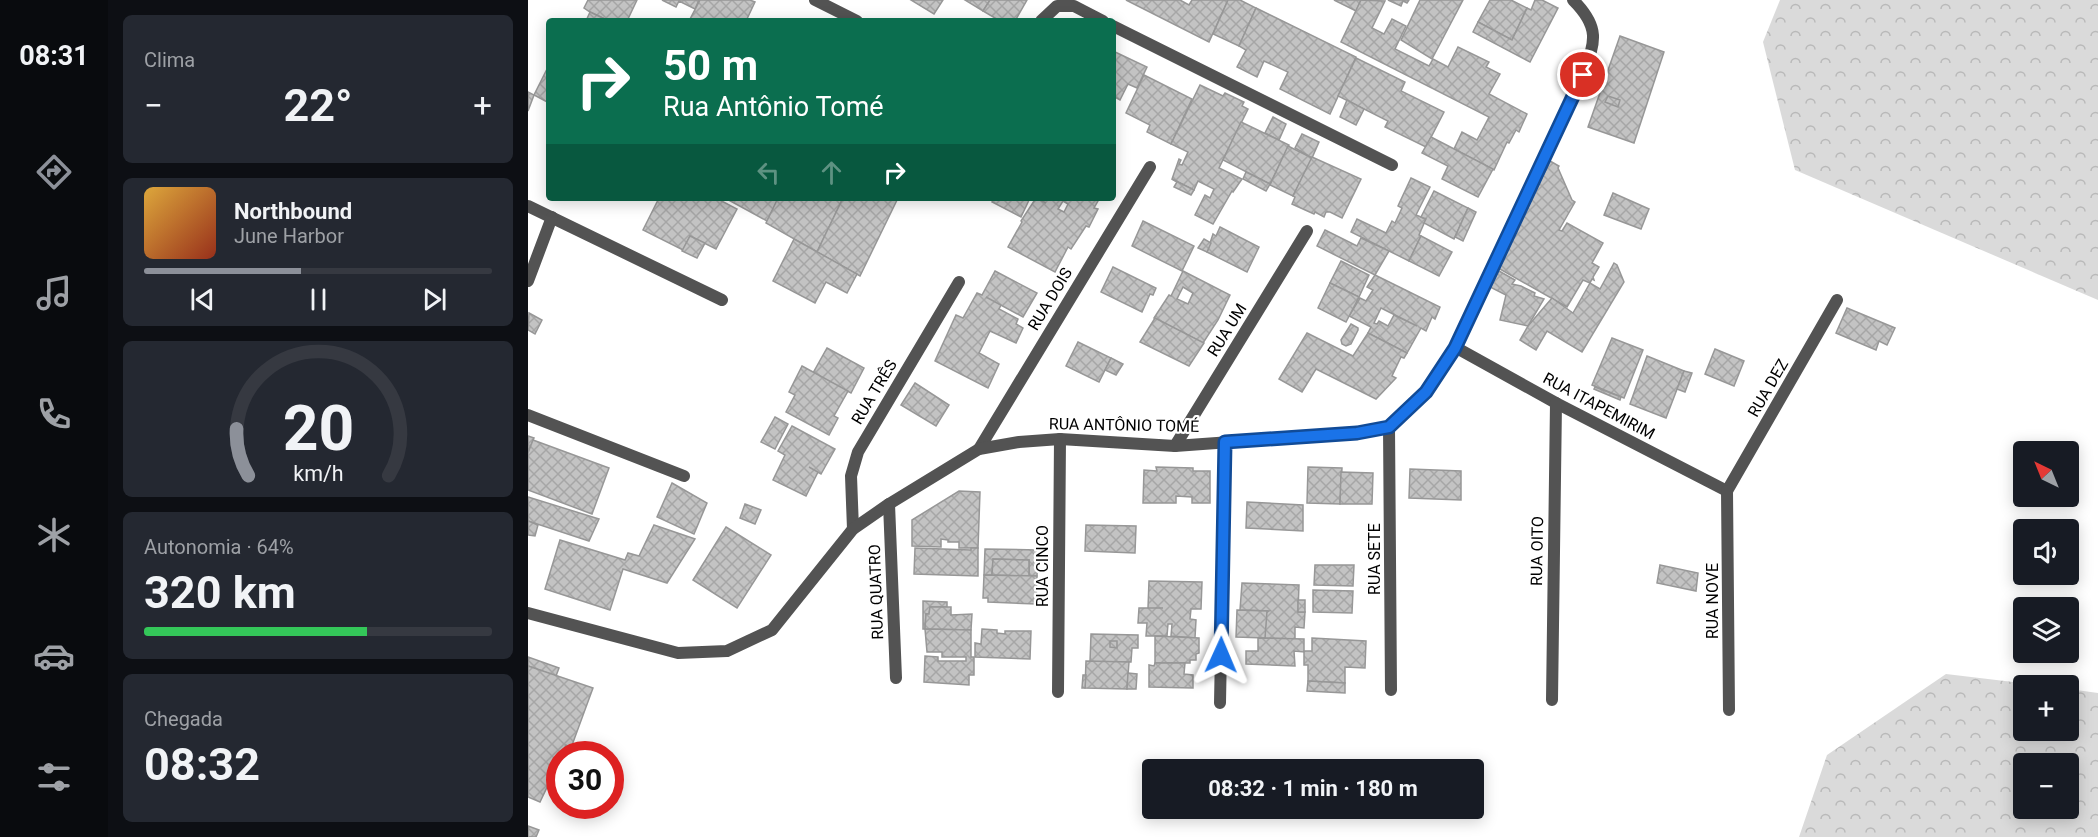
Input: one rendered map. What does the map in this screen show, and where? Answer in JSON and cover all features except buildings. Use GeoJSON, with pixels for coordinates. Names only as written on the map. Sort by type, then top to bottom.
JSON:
{"type":"FeatureCollection","features":[{"type":"Feature","properties":{"kind":"street"},"geometry":{"type":"LineString","coordinates":[[815,0],[851,18]]}},
{"type":"Feature","properties":{"kind":"street"},"geometry":{"type":"LineString","coordinates":[[1389,427],[1426,392],[1455,348],[1583,75],[1594,46],[1592,24],[1575,2]]}},
{"type":"Feature","properties":{"kind":"street"},"geometry":{"type":"LineString","coordinates":[[1044,18],[1057,6],[1074,6],[1097,18]]}},
{"type":"Feature","properties":{"kind":"street"},"geometry":{"type":"LineString","coordinates":[[1116,27],[1392,165]]}},
{"type":"Feature","properties":{"kind":"street","name":"RUA DOIS"},"geometry":{"type":"LineString","coordinates":[[979,449],[1150,166]]}},
{"type":"Feature","properties":{"kind":"street"},"geometry":{"type":"LineString","coordinates":[[528,206],[722,300]]}},
{"type":"Feature","properties":{"kind":"street"},"geometry":{"type":"LineString","coordinates":[[528,281],[552,217]]}},
{"type":"Feature","properties":{"kind":"street","name":"RUA UM"},"geometry":{"type":"LineString","coordinates":[[1175,446],[1308,231]]}},
{"type":"Feature","properties":{"kind":"street","name":"RUA TRÊS"},"geometry":{"type":"LineString","coordinates":[[853,529],[851,476],[858,452],[959,282]]}},
{"type":"Feature","properties":{"kind":"street","name":"RUA DEZ"},"geometry":{"type":"LineString","coordinates":[[1727,491],[1837,300]]}},
{"type":"Feature","properties":{"kind":"street","name":"RUA ITAPEMIRIM"},"geometry":{"type":"LineString","coordinates":[[1455,348],[1727,491]]}},
{"type":"Feature","properties":{"kind":"street","name":"RUA OITO"},"geometry":{"type":"LineString","coordinates":[[1552,700],[1556,403]]}},
{"type":"Feature","properties":{"kind":"street"},"geometry":{"type":"LineString","coordinates":[[528,415],[684,476]]}},
{"type":"Feature","properties":{"kind":"street","name":"RUA ANTÔNIO TOMÉ"},"geometry":{"type":"LineString","coordinates":[[528,613],[678,653],[727,651],[772,630],[853,529],[889,504],[979,449],[1019,442],[1060,439],[1175,446],[1357,433],[1389,427]]}},
{"type":"Feature","properties":{"kind":"street","name":"RUA SETE"},"geometry":{"type":"LineString","coordinates":[[1389,427],[1391,690]]}},
{"type":"Feature","properties":{"kind":"street","name":"RUA CINCO"},"geometry":{"type":"LineString","coordinates":[[1058,692],[1060,439]]}},
{"type":"Feature","properties":{"kind":"street"},"geometry":{"type":"LineString","coordinates":[[1220,703],[1225,442]]}},
{"type":"Feature","properties":{"kind":"street","name":"RUA NOVE"},"geometry":{"type":"LineString","coordinates":[[1727,491],[1729,710]]}},
{"type":"Feature","properties":{"kind":"street","name":"RUA QUATRO"},"geometry":{"type":"LineString","coordinates":[[889,504],[896,678]]}},
{"type":"Feature","properties":{"kind":"green space"},"geometry":{"type":"Polygon","coordinates":[[[1780,0],[2098,0],[2098,300],[1795,170],[1763,42],[1780,0]]]}},
{"type":"Feature","properties":{"kind":"green space"},"geometry":{"type":"Polygon","coordinates":[[[1946,674],[2013,682],[2013,741],[2079,741],[2079,690],[2098,693],[2098,837],[1799,837],[1827,755],[1946,674]]]}},
{"type":"Feature","properties":{"kind":"route"},"geometry":{"type":"LineString","coordinates":[[1221,655],[1225,442],[1357,433],[1389,427],[1426,392],[1455,348],[1583,75]]}}]}
